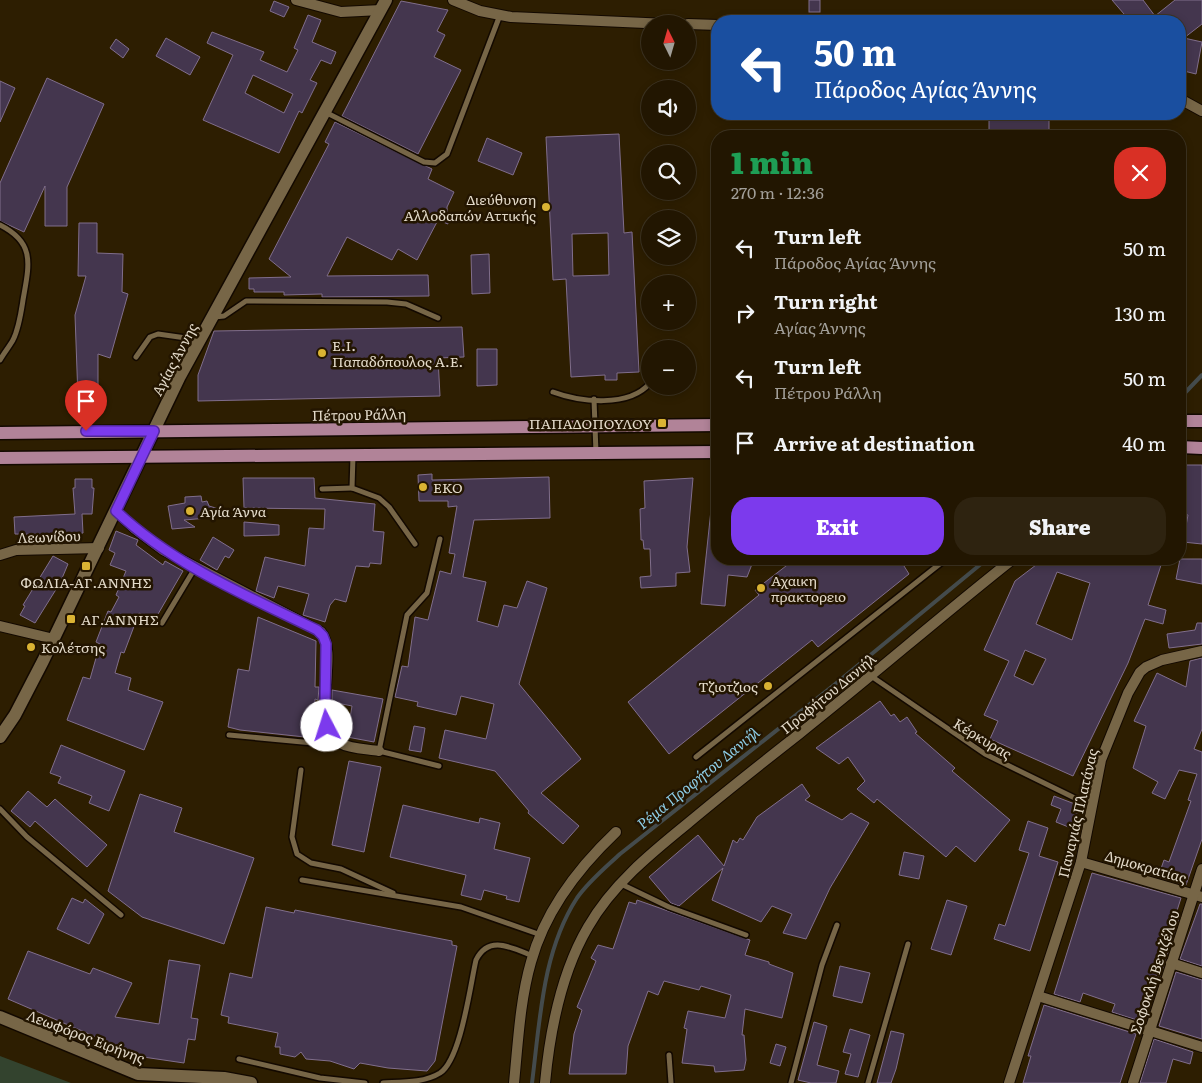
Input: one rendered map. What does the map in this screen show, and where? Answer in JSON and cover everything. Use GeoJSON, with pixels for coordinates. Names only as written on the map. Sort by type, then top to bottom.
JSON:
{"type":"FeatureCollection","features":[{"type":"Feature","properties":{"kind":"main road"},"geometry":{"type":"LineString","coordinates":[[1186,421],[1202,421]]}},
{"type":"Feature","properties":{"kind":"main road","name":"Πέτρου Ράλλη"},"geometry":{"type":"LineString","coordinates":[[0,432],[711,425]]}},
{"type":"Feature","properties":{"kind":"main road"},"geometry":{"type":"LineString","coordinates":[[1186,448],[1202,448]]}},
{"type":"Feature","properties":{"kind":"main road"},"geometry":{"type":"LineString","coordinates":[[0,458],[711,452]]}},
{"type":"Feature","properties":{"kind":"street"},"geometry":{"type":"LineString","coordinates":[[296,0],[341,12],[383,5]]}},
{"type":"Feature","properties":{"kind":"street"},"geometry":{"type":"LineString","coordinates":[[453,0],[500,15],[526,19],[641,23]]}},
{"type":"Feature","properties":{"kind":"street","name":"Αγίας Άννης"},"geometry":{"type":"LineString","coordinates":[[0,737],[15,715],[54,639],[141,457],[200,340],[383,5]]}},
{"type":"Feature","properties":{"kind":"street"},"geometry":{"type":"LineString","coordinates":[[696,24],[711,25]]}},
{"type":"Feature","properties":{"kind":"street"},"geometry":{"type":"LineString","coordinates":[[1186,102],[1202,111]]}},
{"type":"Feature","properties":{"kind":"street"},"geometry":{"type":"LineString","coordinates":[[116,511],[147,539],[195,568],[317,630],[323,636],[326,644],[325,711],[327,726],[335,739],[342,744],[378,751]]}},
{"type":"Feature","properties":{"kind":"street","name":"Λεωνίδου"},"geometry":{"type":"LineString","coordinates":[[0,554],[16,550],[99,548]]}},
{"type":"Feature","properties":{"kind":"street","name":"Προφήτου Δανιήλ"},"geometry":{"type":"LineString","coordinates":[[545,1083],[555,1016],[569,973],[588,928],[621,884],[650,854],[712,802],[871,676],[1006,565]]}},
{"type":"Feature","properties":{"kind":"street"},"geometry":{"type":"LineString","coordinates":[[0,626],[54,639]]}},
{"type":"Feature","properties":{"kind":"street","name":"Παναγιάς Πλατάνας"},"geometry":{"type":"LineString","coordinates":[[1009,1083],[1082,862],[1091,806],[1105,747],[1128,693],[1140,672],[1146,667],[1162,660],[1202,651]]}},
{"type":"Feature","properties":{"kind":"street"},"geometry":{"type":"LineString","coordinates":[[514,1083],[525,994],[533,956],[541,935],[573,879],[592,855],[616,832]]}},
{"type":"Feature","properties":{"kind":"street","name":"Δημοκρατίας"},"geometry":{"type":"LineString","coordinates":[[1082,862],[1198,896]]}},
{"type":"Feature","properties":{"kind":"street","name":"Σοφοκλή Βενιζέλου"},"geometry":{"type":"LineString","coordinates":[[1133,1083],[1172,963],[1198,896],[1202,869]]}},
{"type":"Feature","properties":{"kind":"street"},"geometry":{"type":"LineString","coordinates":[[1172,963],[1202,973]]}},
{"type":"Feature","properties":{"kind":"street"},"geometry":{"type":"LineString","coordinates":[[1038,996],[1202,1047]]}},
{"type":"Feature","properties":{"kind":"street","name":"Λεωφόρος Ειρήνης"},"geometry":{"type":"LineString","coordinates":[[0,1018],[129,1072],[163,1080],[224,1078],[251,1083]]}},
{"type":"Feature","properties":{"kind":"lane"},"geometry":{"type":"LineString","coordinates":[[325,112],[424,162],[435,163],[447,154],[500,15]]}},
{"type":"Feature","properties":{"kind":"lane"},"geometry":{"type":"LineString","coordinates":[[0,225],[15,232],[25,246],[30,263],[19,324],[13,340],[0,360]]}},
{"type":"Feature","properties":{"kind":"lane"},"geometry":{"type":"LineString","coordinates":[[213,317],[224,316],[246,301],[387,302],[406,304],[438,318]]}},
{"type":"Feature","properties":{"kind":"lane"},"geometry":{"type":"LineString","coordinates":[[136,357],[150,337],[158,334],[200,340]]}},
{"type":"Feature","properties":{"kind":"lane"},"geometry":{"type":"LineString","coordinates":[[553,392],[571,398],[622,400],[641,392]]}},
{"type":"Feature","properties":{"kind":"lane"},"geometry":{"type":"LineString","coordinates":[[594,399],[596,453]]}},
{"type":"Feature","properties":{"kind":"lane"},"geometry":{"type":"LineString","coordinates":[[352,488],[353,455]]}},
{"type":"Feature","properties":{"kind":"lane"},"geometry":{"type":"LineString","coordinates":[[322,489],[352,488],[379,498],[390,507],[415,544]]}},
{"type":"Feature","properties":{"kind":"lane"},"geometry":{"type":"LineString","coordinates":[[439,766],[378,751],[406,615],[427,593],[440,539]]}},
{"type":"Feature","properties":{"kind":"lane"},"geometry":{"type":"LineString","coordinates":[[696,757],[938,565]]}},
{"type":"Feature","properties":{"kind":"lane"},"geometry":{"type":"LineString","coordinates":[[162,623],[195,568]]}},
{"type":"Feature","properties":{"kind":"lane","name":"Κέρκυρας"},"geometry":{"type":"LineString","coordinates":[[871,676],[985,754],[1091,806]]}},
{"type":"Feature","properties":{"kind":"lane"},"geometry":{"type":"LineString","coordinates":[[229,735],[313,744],[326,743],[335,739]]}},
{"type":"Feature","properties":{"kind":"lane"},"geometry":{"type":"LineString","coordinates":[[301,770],[292,837],[297,854],[311,863],[341,869],[374,882],[399,896]]}},
{"type":"Feature","properties":{"kind":"lane"},"geometry":{"type":"LineString","coordinates":[[0,809],[27,837],[122,916]]}},
{"type":"Feature","properties":{"kind":"lane"},"geometry":{"type":"LineString","coordinates":[[302,880],[461,907],[541,935]]}},
{"type":"Feature","properties":{"kind":"lane"},"geometry":{"type":"LineString","coordinates":[[621,884],[669,907],[746,935]]}},
{"type":"Feature","properties":{"kind":"lane"},"geometry":{"type":"LineString","coordinates":[[791,1083],[822,965],[837,925]]}},
{"type":"Feature","properties":{"kind":"lane"},"geometry":{"type":"LineString","coordinates":[[383,1083],[430,1077],[439,1074],[450,1063],[458,1044],[476,960],[482,949],[493,944],[500,944],[533,956]]}},
{"type":"Feature","properties":{"kind":"lane"},"geometry":{"type":"LineString","coordinates":[[868,1083],[908,944]]}},
{"type":"Feature","properties":{"kind":"lane"},"geometry":{"type":"LineString","coordinates":[[669,1055],[671,1083]]}},
{"type":"Feature","properties":{"kind":"lane"},"geometry":{"type":"LineString","coordinates":[[239,1059],[320,1078],[365,1083]]}},
{"type":"Feature","properties":{"kind":"green space"},"geometry":{"type":"Polygon","coordinates":[[[0,1056],[71,1083],[0,1083],[0,1056]]]}},
{"type":"Feature","properties":{"kind":"building"},"geometry":{"type":"Polygon","coordinates":[[[809,0],[820,0],[820,12],[809,12],[809,0]]]}},
{"type":"Feature","properties":{"kind":"building"},"geometry":{"type":"Polygon","coordinates":[[[1112,0],[1143,0],[1154,15],[1125,15],[1112,0]]]}},
{"type":"Feature","properties":{"kind":"building"},"geometry":{"type":"Polygon","coordinates":[[[1175,0],[1202,0],[1202,24],[1186,36],[1186,15],[1156,15],[1175,0]]]}},
{"type":"Feature","properties":{"kind":"building"},"geometry":{"type":"Polygon","coordinates":[[[274,1],[289,7],[284,17],[270,11],[274,1]]]}},
{"type":"Feature","properties":{"kind":"building"},"geometry":{"type":"Polygon","coordinates":[[[401,1],[448,10],[437,31],[445,35],[434,57],[461,70],[418,154],[342,116],[401,1]]]}},
{"type":"Feature","properties":{"kind":"building"},"geometry":{"type":"Polygon","coordinates":[[[308,15],[321,20],[312,42],[336,52],[331,64],[321,60],[310,80],[317,83],[302,113],[299,111],[279,153],[203,120],[233,55],[207,43],[212,32],[264,52],[260,60],[287,72],[298,50],[294,48],[308,15]],[[253,75],[245,93],[284,113],[293,94],[253,75]]]}},
{"type":"Feature","properties":{"kind":"building"},"geometry":{"type":"Polygon","coordinates":[[[166,38],[200,57],[190,75],[156,56],[166,38]]]}},
{"type":"Feature","properties":{"kind":"building"},"geometry":{"type":"Polygon","coordinates":[[[1186,38],[1202,42],[1196,74],[1186,72],[1186,38]]]}},
{"type":"Feature","properties":{"kind":"building"},"geometry":{"type":"Polygon","coordinates":[[[116,39],[129,49],[123,58],[110,48],[116,39]]]}},
{"type":"Feature","properties":{"kind":"building"},"geometry":{"type":"Polygon","coordinates":[[[47,78],[104,104],[67,187],[67,226],[45,226],[45,186],[24,232],[0,221],[0,183],[47,78]]]}},
{"type":"Feature","properties":{"kind":"building"},"geometry":{"type":"Polygon","coordinates":[[[0,81],[15,88],[0,122],[0,81]]]}},
{"type":"Feature","properties":{"kind":"building"},"geometry":{"type":"Polygon","coordinates":[[[989,120],[1049,120],[1049,130],[989,130],[989,120]]]}},
{"type":"Feature","properties":{"kind":"building"},"geometry":{"type":"Polygon","coordinates":[[[335,122],[432,169],[428,179],[454,192],[447,207],[448,224],[438,220],[417,260],[398,249],[392,260],[347,237],[327,276],[428,275],[429,296],[322,297],[322,294],[284,295],[284,292],[254,292],[254,289],[249,289],[249,278],[291,277],[269,259],[329,144],[325,142],[335,122]]]}},
{"type":"Feature","properties":{"kind":"building"},"geometry":{"type":"Polygon","coordinates":[[[619,134],[624,233],[632,232],[639,372],[617,373],[617,380],[605,380],[605,375],[571,377],[566,279],[553,280],[546,137],[619,134]],[[608,233],[572,234],[573,276],[609,275],[608,233]]]}},
{"type":"Feature","properties":{"kind":"building"},"geometry":{"type":"Polygon","coordinates":[[[487,138],[522,153],[513,175],[478,161],[487,138]]]}},
{"type":"Feature","properties":{"kind":"building"},"geometry":{"type":"Polygon","coordinates":[[[79,223],[97,223],[97,253],[123,254],[122,292],[128,294],[110,358],[98,354],[98,398],[78,398],[75,315],[86,276],[78,276],[79,223]]]}},
{"type":"Feature","properties":{"kind":"building"},"geometry":{"type":"Polygon","coordinates":[[[489,254],[490,293],[472,294],[471,255],[489,254]]]}},
{"type":"Feature","properties":{"kind":"building","name":"Ε.Ι. Παπαδόπουλος Α.Ε."},"geometry":{"type":"Polygon","coordinates":[[[462,327],[464,357],[438,358],[440,396],[198,401],[198,375],[214,331],[462,327]]]}},
{"type":"Feature","properties":{"kind":"building"},"geometry":{"type":"Polygon","coordinates":[[[477,349],[497,349],[497,385],[477,386],[477,349]]]}},
{"type":"Feature","properties":{"kind":"building"},"geometry":{"type":"Polygon","coordinates":[[[1186,465],[1202,465],[1202,544],[1186,542],[1188,515],[1186,514],[1186,465]]]}},
{"type":"Feature","properties":{"kind":"building"},"geometry":{"type":"Polygon","coordinates":[[[432,474],[432,480],[549,477],[550,518],[474,520],[463,577],[486,582],[477,621],[498,627],[504,605],[517,608],[527,581],[547,588],[519,684],[581,759],[541,793],[579,826],[563,844],[528,813],[529,811],[495,771],[439,758],[445,730],[486,739],[494,704],[461,696],[456,715],[417,706],[418,702],[395,697],[402,666],[408,667],[415,617],[428,620],[440,571],[451,574],[455,554],[449,553],[457,506],[448,507],[448,501],[419,501],[418,475],[432,474]]]}},
{"type":"Feature","properties":{"kind":"building"},"geometry":{"type":"Polygon","coordinates":[[[243,478],[314,478],[315,498],[375,504],[373,531],[384,532],[381,564],[370,563],[369,567],[356,566],[346,602],[335,599],[330,605],[325,622],[303,615],[309,594],[278,586],[274,598],[256,591],[265,557],[305,566],[309,528],[324,529],[325,509],[244,508],[243,478]]]}},
{"type":"Feature","properties":{"kind":"building"},"geometry":{"type":"Polygon","coordinates":[[[693,478],[687,547],[690,572],[676,573],[676,586],[641,588],[640,577],[651,576],[650,549],[644,549],[643,540],[641,540],[640,509],[645,508],[644,481],[693,478]]]}},
{"type":"Feature","properties":{"kind":"building"},"geometry":{"type":"Polygon","coordinates":[[[75,479],[92,479],[92,488],[94,488],[92,514],[82,514],[83,533],[68,535],[15,534],[14,517],[75,514],[73,488],[75,488],[75,479]]]}},
{"type":"Feature","properties":{"kind":"building","name":"Αγία Άννα"},"geometry":{"type":"Polygon","coordinates":[[[201,496],[202,502],[207,501],[209,506],[219,509],[209,513],[208,518],[184,520],[195,527],[172,529],[168,506],[185,503],[185,497],[201,496]]]}},
{"type":"Feature","properties":{"kind":"building"},"geometry":{"type":"Polygon","coordinates":[[[711,510],[711,565],[752,565],[747,577],[728,575],[725,606],[701,604],[711,510]]]}},
{"type":"Feature","properties":{"kind":"building"},"geometry":{"type":"Polygon","coordinates":[[[244,522],[279,525],[279,535],[244,536],[244,522]]]}},
{"type":"Feature","properties":{"kind":"building"},"geometry":{"type":"Polygon","coordinates":[[[116,531],[138,540],[136,545],[163,565],[165,561],[183,571],[154,621],[139,613],[124,653],[121,652],[115,673],[131,678],[128,690],[163,702],[144,750],[67,720],[83,677],[90,679],[100,644],[96,642],[108,611],[111,612],[119,597],[116,595],[126,571],[110,565],[115,553],[109,550],[116,531]]]}},
{"type":"Feature","properties":{"kind":"building"},"geometry":{"type":"Polygon","coordinates":[[[213,537],[234,550],[229,558],[225,556],[217,570],[200,560],[213,537]]]}},
{"type":"Feature","properties":{"kind":"building"},"geometry":{"type":"Polygon","coordinates":[[[53,556],[68,564],[60,583],[35,623],[20,615],[25,606],[23,605],[53,556]]]}},
{"type":"Feature","properties":{"kind":"building"},"geometry":{"type":"Polygon","coordinates":[[[1186,559],[1202,559],[1202,584],[1176,579],[1179,565],[1186,565],[1186,559]]]}},
{"type":"Feature","properties":{"kind":"building"},"geometry":{"type":"Polygon","coordinates":[[[787,565],[905,565],[904,566],[909,574],[818,647],[812,640],[669,754],[628,702],[759,595],[755,590],[787,565]]]}},
{"type":"Feature","properties":{"kind":"building"},"geometry":{"type":"Polygon","coordinates":[[[1036,565],[1161,565],[1148,605],[1166,610],[1163,624],[1145,619],[1128,663],[1073,776],[990,739],[998,721],[984,715],[1009,661],[984,650],[1015,581],[1036,565]],[[1057,572],[1036,624],[1072,640],[1090,583],[1057,572]],[[1025,650],[1014,676],[1033,685],[1046,659],[1025,650]]]}},
{"type":"Feature","properties":{"kind":"building"},"geometry":{"type":"Polygon","coordinates":[[[258,617],[316,641],[315,687],[319,687],[318,700],[315,699],[314,738],[228,727],[238,669],[249,671],[258,617]]]}},
{"type":"Feature","properties":{"kind":"building"},"geometry":{"type":"Polygon","coordinates":[[[1197,623],[1202,623],[1202,644],[1169,648],[1167,634],[1195,630],[1197,623]]]}},
{"type":"Feature","properties":{"kind":"building"},"geometry":{"type":"Polygon","coordinates":[[[1202,658],[1202,729],[1194,749],[1202,752],[1202,839],[1186,885],[1158,877],[1164,860],[1169,862],[1191,801],[1188,800],[1197,774],[1179,770],[1165,799],[1152,793],[1158,782],[1133,768],[1146,726],[1134,721],[1157,673],[1186,687],[1190,661],[1202,658]]]}},
{"type":"Feature","properties":{"kind":"building"},"geometry":{"type":"Polygon","coordinates":[[[332,690],[383,699],[374,742],[347,737],[352,706],[332,702],[332,690]]]}},
{"type":"Feature","properties":{"kind":"building"},"geometry":{"type":"Polygon","coordinates":[[[880,701],[891,716],[894,714],[900,722],[907,717],[917,732],[915,733],[955,768],[952,771],[1010,820],[975,862],[956,846],[946,857],[877,799],[874,803],[857,789],[865,781],[848,757],[839,764],[816,748],[880,701]]]}},
{"type":"Feature","properties":{"kind":"building"},"geometry":{"type":"Polygon","coordinates":[[[414,726],[425,728],[421,752],[409,750],[414,726]]]}},
{"type":"Feature","properties":{"kind":"building"},"geometry":{"type":"Polygon","coordinates":[[[61,745],[125,771],[109,811],[89,803],[92,796],[58,783],[61,777],[50,773],[61,745]]]}},
{"type":"Feature","properties":{"kind":"building"},"geometry":{"type":"Polygon","coordinates":[[[349,761],[381,767],[364,852],[332,845],[349,761]]]}},
{"type":"Feature","properties":{"kind":"building"},"geometry":{"type":"Polygon","coordinates":[[[802,784],[810,796],[805,800],[842,820],[851,813],[869,823],[830,888],[806,939],[783,933],[792,914],[772,906],[761,922],[712,900],[723,868],[679,906],[671,903],[649,877],[698,835],[724,866],[733,840],[737,843],[740,838],[743,840],[757,817],[802,784]]]}},
{"type":"Feature","properties":{"kind":"building"},"geometry":{"type":"Polygon","coordinates":[[[28,791],[47,807],[55,799],[107,845],[87,867],[35,821],[30,827],[11,811],[28,791]]]}},
{"type":"Feature","properties":{"kind":"building"},"geometry":{"type":"Polygon","coordinates":[[[140,794],[182,808],[174,832],[254,858],[224,944],[142,917],[108,891],[140,794]]]}},
{"type":"Feature","properties":{"kind":"building"},"geometry":{"type":"Polygon","coordinates":[[[1054,796],[1080,806],[1071,828],[1056,822],[1061,809],[1051,805],[1054,796]]]}},
{"type":"Feature","properties":{"kind":"building"},"geometry":{"type":"Polygon","coordinates":[[[403,805],[479,823],[480,818],[500,823],[494,849],[530,858],[519,902],[506,899],[507,896],[484,890],[481,900],[461,895],[466,875],[390,857],[403,805]]]}},
{"type":"Feature","properties":{"kind":"building"},"geometry":{"type":"Polygon","coordinates":[[[1028,821],[1048,828],[1039,856],[1058,862],[1030,951],[994,939],[999,924],[1005,926],[1029,853],[1019,850],[1028,821]]]}},
{"type":"Feature","properties":{"kind":"building"},"geometry":{"type":"Polygon","coordinates":[[[904,852],[924,856],[919,879],[899,875],[904,852]]]}},
{"type":"Feature","properties":{"kind":"building"},"geometry":{"type":"Polygon","coordinates":[[[1092,873],[1181,898],[1175,917],[1179,918],[1160,977],[1155,975],[1140,1021],[1112,1012],[1115,1004],[1083,993],[1080,1002],[1054,994],[1092,873]]]}},
{"type":"Feature","properties":{"kind":"building"},"geometry":{"type":"Polygon","coordinates":[[[72,898],[83,903],[85,899],[104,914],[89,944],[57,929],[72,898]]]}},
{"type":"Feature","properties":{"kind":"building"},"geometry":{"type":"Polygon","coordinates":[[[637,900],[750,940],[745,955],[769,962],[769,964],[793,973],[782,1018],[745,1009],[742,1035],[744,1035],[746,1060],[744,1070],[715,1072],[714,1066],[682,1063],[687,1029],[684,1028],[688,1011],[725,1018],[731,995],[701,986],[699,990],[664,981],[658,995],[648,991],[628,1046],[626,1074],[569,1074],[574,1034],[582,1010],[577,1007],[596,961],[591,958],[598,945],[613,949],[629,902],[636,904],[637,900]]]}},
{"type":"Feature","properties":{"kind":"building"},"geometry":{"type":"Polygon","coordinates":[[[947,900],[967,906],[951,955],[931,949],[947,900]]]}},
{"type":"Feature","properties":{"kind":"building"},"geometry":{"type":"Polygon","coordinates":[[[1200,904],[1202,904],[1202,966],[1180,959],[1200,904]]]}},
{"type":"Feature","properties":{"kind":"building"},"geometry":{"type":"Polygon","coordinates":[[[266,907],[294,913],[295,910],[452,941],[452,945],[457,946],[435,1061],[427,1071],[388,1068],[360,1063],[354,1069],[330,1061],[306,1059],[301,1052],[295,1057],[280,1054],[280,1047],[275,1047],[278,1033],[228,1023],[229,1017],[221,1015],[230,973],[252,978],[266,907]]]}},
{"type":"Feature","properties":{"kind":"building"},"geometry":{"type":"Polygon","coordinates":[[[28,951],[90,974],[93,968],[132,983],[115,1017],[159,1024],[169,960],[200,965],[191,1018],[198,1019],[195,1040],[188,1039],[184,1063],[116,1053],[117,1046],[8,999],[28,951]]]}},
{"type":"Feature","properties":{"kind":"building"},"geometry":{"type":"Polygon","coordinates":[[[840,966],[870,973],[862,1003],[833,996],[840,966]]]}},
{"type":"Feature","properties":{"kind":"building"},"geometry":{"type":"Polygon","coordinates":[[[1176,972],[1202,980],[1202,1039],[1159,1026],[1176,972]]]}},
{"type":"Feature","properties":{"kind":"building"},"geometry":{"type":"Polygon","coordinates":[[[1044,1005],[1136,1034],[1120,1083],[1023,1083],[1031,1056],[1028,1056],[1044,1005]]]}},
{"type":"Feature","properties":{"kind":"building"},"geometry":{"type":"Polygon","coordinates":[[[814,1022],[827,1026],[817,1065],[839,1071],[836,1083],[811,1083],[798,1080],[814,1022]]]}},
{"type":"Feature","properties":{"kind":"building"},"geometry":{"type":"Polygon","coordinates":[[[850,1029],[870,1035],[858,1077],[845,1074],[851,1054],[843,1052],[850,1029]]]}},
{"type":"Feature","properties":{"kind":"building"},"geometry":{"type":"Polygon","coordinates":[[[891,1031],[904,1034],[896,1069],[891,1083],[877,1083],[891,1031]]]}},
{"type":"Feature","properties":{"kind":"building"},"geometry":{"type":"Polygon","coordinates":[[[1154,1039],[1193,1052],[1190,1064],[1173,1059],[1166,1083],[1140,1083],[1154,1039]]]}},
{"type":"Feature","properties":{"kind":"building"},"geometry":{"type":"Polygon","coordinates":[[[776,1044],[786,1047],[780,1066],[770,1063],[776,1044]]]}},
{"type":"Feature","properties":{"kind":"waterway","name":"Ρέμα Προφήτου Δανιήλ"},"geometry":{"type":"LineString","coordinates":[[1186,392],[1202,375]]}},
{"type":"Feature","properties":{"kind":"waterway","name":"Ρέμα Προφήτου Δανιήλ"},"geometry":{"type":"LineString","coordinates":[[532,1083],[544,988],[549,964],[565,919],[577,898],[587,886],[620,854],[834,685],[980,565]]}},
{"type":"Feature","properties":{"kind":"place","name":"Διεύθυνση Αλλοδαπών Αττικής"},"geometry":{"type":"Point","coordinates":[546,207]}},
{"type":"Feature","properties":{"kind":"place","name":"Ε.Ι. Παπαδόπουλος Α.Ε."},"geometry":{"type":"Point","coordinates":[322,353]}},
{"type":"Feature","properties":{"kind":"place","name":"ΠΑΠΑΔΟΠΟΥΛΟΥ"},"geometry":{"type":"Point","coordinates":[662,423]}},
{"type":"Feature","properties":{"kind":"place","name":"EKO"},"geometry":{"type":"Point","coordinates":[423,487]}},
{"type":"Feature","properties":{"kind":"place","name":"Αγία Άννα"},"geometry":{"type":"Point","coordinates":[190,511]}},
{"type":"Feature","properties":{"kind":"place","name":"ΦΩΛΙΑ-ΑΓ.ΑΝΝΗΣ"},"geometry":{"type":"Point","coordinates":[86,566]}},
{"type":"Feature","properties":{"kind":"place","name":"Αχαικη πρακτορειο"},"geometry":{"type":"Point","coordinates":[761,588]}},
{"type":"Feature","properties":{"kind":"place","name":"ΑΓ.ΑΝΝΗΣ"},"geometry":{"type":"Point","coordinates":[71,619]}},
{"type":"Feature","properties":{"kind":"place","name":"Κολέτσης"},"geometry":{"type":"Point","coordinates":[31,647]}},
{"type":"Feature","properties":{"kind":"place","name":"Τζιοτζιος"},"geometry":{"type":"Point","coordinates":[768,686]}},
{"type":"Feature","properties":{"kind":"route"},"geometry":{"type":"LineString","coordinates":[[86,431],[154,431],[116,511],[147,539],[163,550],[198,570],[321,632],[326,644],[325,711],[327,726]]}}]}
